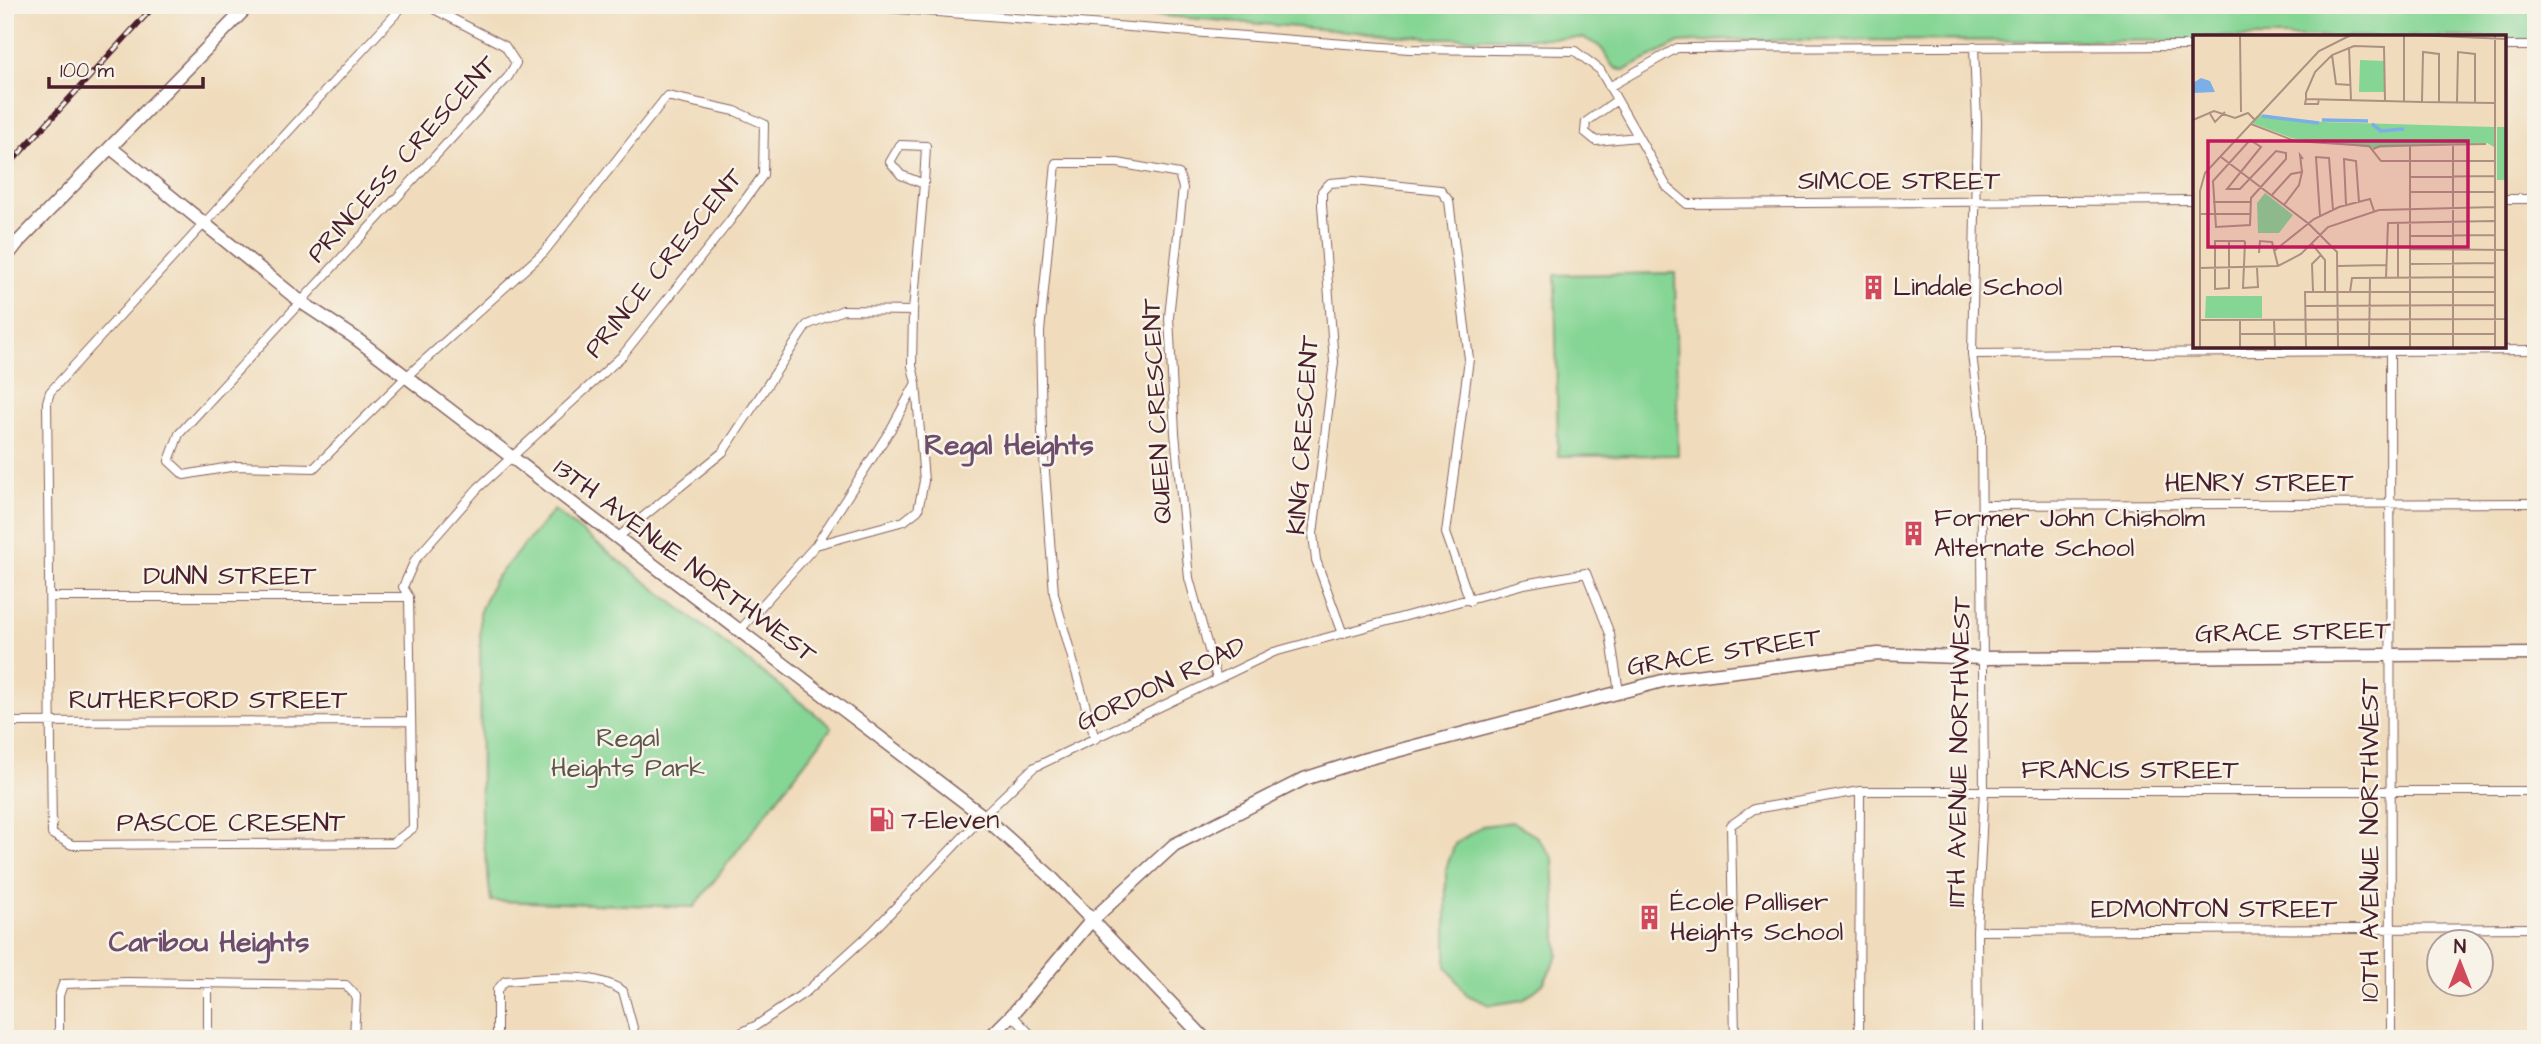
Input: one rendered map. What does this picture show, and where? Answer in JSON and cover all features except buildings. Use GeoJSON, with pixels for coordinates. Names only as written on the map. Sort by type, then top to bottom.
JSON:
{"type":"FeatureCollection","features":[{"type":"Feature","properties":{"kind":"street"},"geometry":{"type":"LineString","coordinates":[[5,259],[19,241],[250,5]]}},
{"type":"Feature","properties":{"kind":"street"},"geometry":{"type":"LineString","coordinates":[[51,722],[47,402],[50,392],[404,5]]}},
{"type":"Feature","properties":{"kind":"street","name":"PRINCESS CRESCENT"},"geometry":{"type":"LineString","coordinates":[[301,302],[508,77],[516,63],[505,46],[426,5]]}},
{"type":"Feature","properties":{"kind":"street","name":"SIMCOE STREET"},"geometry":{"type":"LineString","coordinates":[[849,5],[1409,50],[1575,51],[1600,70],[1667,187],[1687,204],[2193,200]]}},
{"type":"Feature","properties":{"kind":"street","name":"11TH AVENUE NORTHWEST"},"geometry":{"type":"LineString","coordinates":[[1974,46],[1972,354],[1981,428],[1984,790],[1977,931],[1978,1039]]}},
{"type":"Feature","properties":{"kind":"street"},"geometry":{"type":"LineString","coordinates":[[1609,87],[1677,48],[2193,46]]}},
{"type":"Feature","properties":{"kind":"street"},"geometry":{"type":"LineString","coordinates":[[2506,46],[2536,46]]}},
{"type":"Feature","properties":{"kind":"street","name":"PRINCE CRESCENT"},"geometry":{"type":"LineString","coordinates":[[406,377],[544,252],[667,96],[736,111],[764,124],[763,175],[729,222],[622,356],[511,457]]}},
{"type":"Feature","properties":{"kind":"street"},"geometry":{"type":"LineString","coordinates":[[1617,100],[1586,122],[1584,132],[1596,142],[1638,137]]}},
{"type":"Feature","properties":{"kind":"street"},"geometry":{"type":"LineString","coordinates":[[816,545],[904,521],[918,510],[924,481],[916,383],[912,366],[913,312],[924,184],[926,146],[916,143],[900,145],[891,162],[901,175],[924,184]]}},
{"type":"Feature","properties":{"kind":"street","name":"13TH AVENUE NORTHWEST"},"geometry":{"type":"LineString","coordinates":[[111,148],[201,224],[301,302],[406,377],[983,816],[1048,874],[1205,1039]]}},
{"type":"Feature","properties":{"kind":"street","name":"QUEEN CRESCENT"},"geometry":{"type":"LineString","coordinates":[[1094,739],[1054,593],[1043,445],[1040,332],[1056,163],[1118,163],[1179,174],[1183,188],[1169,317],[1175,433],[1189,578],[1217,678]]}},
{"type":"Feature","properties":{"kind":"street","name":"KING CRESCENT"},"geometry":{"type":"LineString","coordinates":[[1343,634],[1315,561],[1313,534],[1334,362],[1322,205],[1322,191],[1330,183],[1354,181],[1440,190],[1449,201],[1469,359],[1446,533],[1470,601]]}},
{"type":"Feature","properties":{"kind":"street"},"geometry":{"type":"LineString","coordinates":[[2506,199],[2536,199]]}},
{"type":"Feature","properties":{"kind":"street"},"geometry":{"type":"LineString","coordinates":[[301,302],[179,434],[169,461],[184,475],[236,466],[314,468],[406,377]]}},
{"type":"Feature","properties":{"kind":"street"},"geometry":{"type":"LineString","coordinates":[[617,538],[723,452],[807,325],[844,310],[913,312]]}},
{"type":"Feature","properties":{"kind":"street"},"geometry":{"type":"LineString","coordinates":[[1972,354],[2390,348],[2536,350]]}},
{"type":"Feature","properties":{"kind":"street","name":"10TH AVENUE NORTHWEST"},"geometry":{"type":"LineString","coordinates":[[2390,348],[2391,1039]]}},
{"type":"Feature","properties":{"kind":"street"},"geometry":{"type":"LineString","coordinates":[[740,630],[816,545],[891,429],[916,383]]}},
{"type":"Feature","properties":{"kind":"street"},"geometry":{"type":"LineString","coordinates":[[410,721],[409,597],[403,587],[415,560],[478,488],[511,457]]}},
{"type":"Feature","properties":{"kind":"street","name":"HENRY STREET"},"geometry":{"type":"LineString","coordinates":[[1982,505],[2536,503]]}},
{"type":"Feature","properties":{"kind":"street","name":"GORDON ROAD"},"geometry":{"type":"LineString","coordinates":[[728,1039],[757,1025],[807,991],[872,932],[1033,768],[1275,652],[1470,601],[1524,584],[1586,573],[1610,634],[1619,691]]}},
{"type":"Feature","properties":{"kind":"street","name":"DUNN STREET"},"geometry":{"type":"LineString","coordinates":[[51,597],[409,597]]}},
{"type":"Feature","properties":{"kind":"street","name":"GRACE STREET"},"geometry":{"type":"LineString","coordinates":[[988,1039],[1012,1015],[1091,921],[1174,845],[1304,779],[1366,759],[1619,691],[1670,679],[1878,654],[1983,658],[2536,654]]}},
{"type":"Feature","properties":{"kind":"street","name":"RUTHERFORD STREET"},"geometry":{"type":"LineString","coordinates":[[5,722],[410,721]]}},
{"type":"Feature","properties":{"kind":"street","name":"PASCOE CRESENT"},"geometry":{"type":"LineString","coordinates":[[51,722],[52,834],[72,845],[99,845],[393,843],[413,828],[410,721]]}},
{"type":"Feature","properties":{"kind":"street"},"geometry":{"type":"LineString","coordinates":[[1859,1039],[1860,791]]}},
{"type":"Feature","properties":{"kind":"street","name":"FRANCIS STREET"},"geometry":{"type":"LineString","coordinates":[[1735,1039],[1731,825],[1754,809],[1860,791],[2536,791]]}},
{"type":"Feature","properties":{"kind":"street","name":"EDMONTON STREET"},"geometry":{"type":"LineString","coordinates":[[1977,931],[2536,928]]}},
{"type":"Feature","properties":{"kind":"street"},"geometry":{"type":"LineString","coordinates":[[497,1039],[497,990],[505,981],[556,978],[609,982],[623,991],[636,1039]]}},
{"type":"Feature","properties":{"kind":"street"},"geometry":{"type":"LineString","coordinates":[[208,983],[208,1039]]}},
{"type":"Feature","properties":{"kind":"street"},"geometry":{"type":"LineString","coordinates":[[59,1039],[59,996],[64,985],[208,983],[346,985],[356,996],[354,1039]]}},
{"type":"Feature","properties":{"kind":"street"},"geometry":{"type":"LineString","coordinates":[[1012,1015],[1035,1039]]}},
{"type":"Feature","properties":{"kind":"green space"},"geometry":{"type":"Polygon","coordinates":[[[1032,5],[2536,5],[2536,41],[2506,41],[2506,35],[2193,35],[2193,41],[1727,40],[1679,43],[1625,70],[1615,68],[1600,47],[1584,38],[1429,38],[1032,5]]]}},
{"type":"Feature","properties":{"kind":"green space"},"geometry":{"type":"Polygon","coordinates":[[[1675,273],[1678,455],[1558,456],[1555,275],[1675,273]]]}},
{"type":"Feature","properties":{"kind":"green space","name":"Regal Heights Park"},"geometry":{"type":"Polygon","coordinates":[[[554,510],[832,727],[694,907],[491,901],[481,819],[480,611],[494,580],[554,510]]]}},
{"type":"Feature","properties":{"kind":"green space"},"geometry":{"type":"Polygon","coordinates":[[[1513,822],[1537,837],[1553,858],[1558,956],[1543,984],[1523,1000],[1490,1005],[1467,995],[1446,966],[1446,869],[1455,844],[1482,826],[1513,822]]]}},
{"type":"Feature","properties":{"kind":"railway"},"geometry":{"type":"LineString","coordinates":[[5,169],[155,5]]}},
{"type":"Feature","properties":{"kind":"place","name":"Lindale School"},"geometry":{"type":"Point","coordinates":[1873,287]}},
{"type":"Feature","properties":{"kind":"place","name":"Former John Chisholm Alternate School"},"geometry":{"type":"Point","coordinates":[1914,533]}},
{"type":"Feature","properties":{"kind":"place","name":"7-Eleven"},"geometry":{"type":"Point","coordinates":[881,820]}},
{"type":"Feature","properties":{"kind":"place","name":"École Palliser Heights School"},"geometry":{"type":"Point","coordinates":[1650,917]}},
{"type":"Feature","properties":{"kind":"district","name":"Regal Heights"},"geometry":{"type":"Point","coordinates":[1009,445]}},
{"type":"Feature","properties":{"kind":"district","name":"Caribou Heights"},"geometry":{"type":"Point","coordinates":[209,942]}}]}
